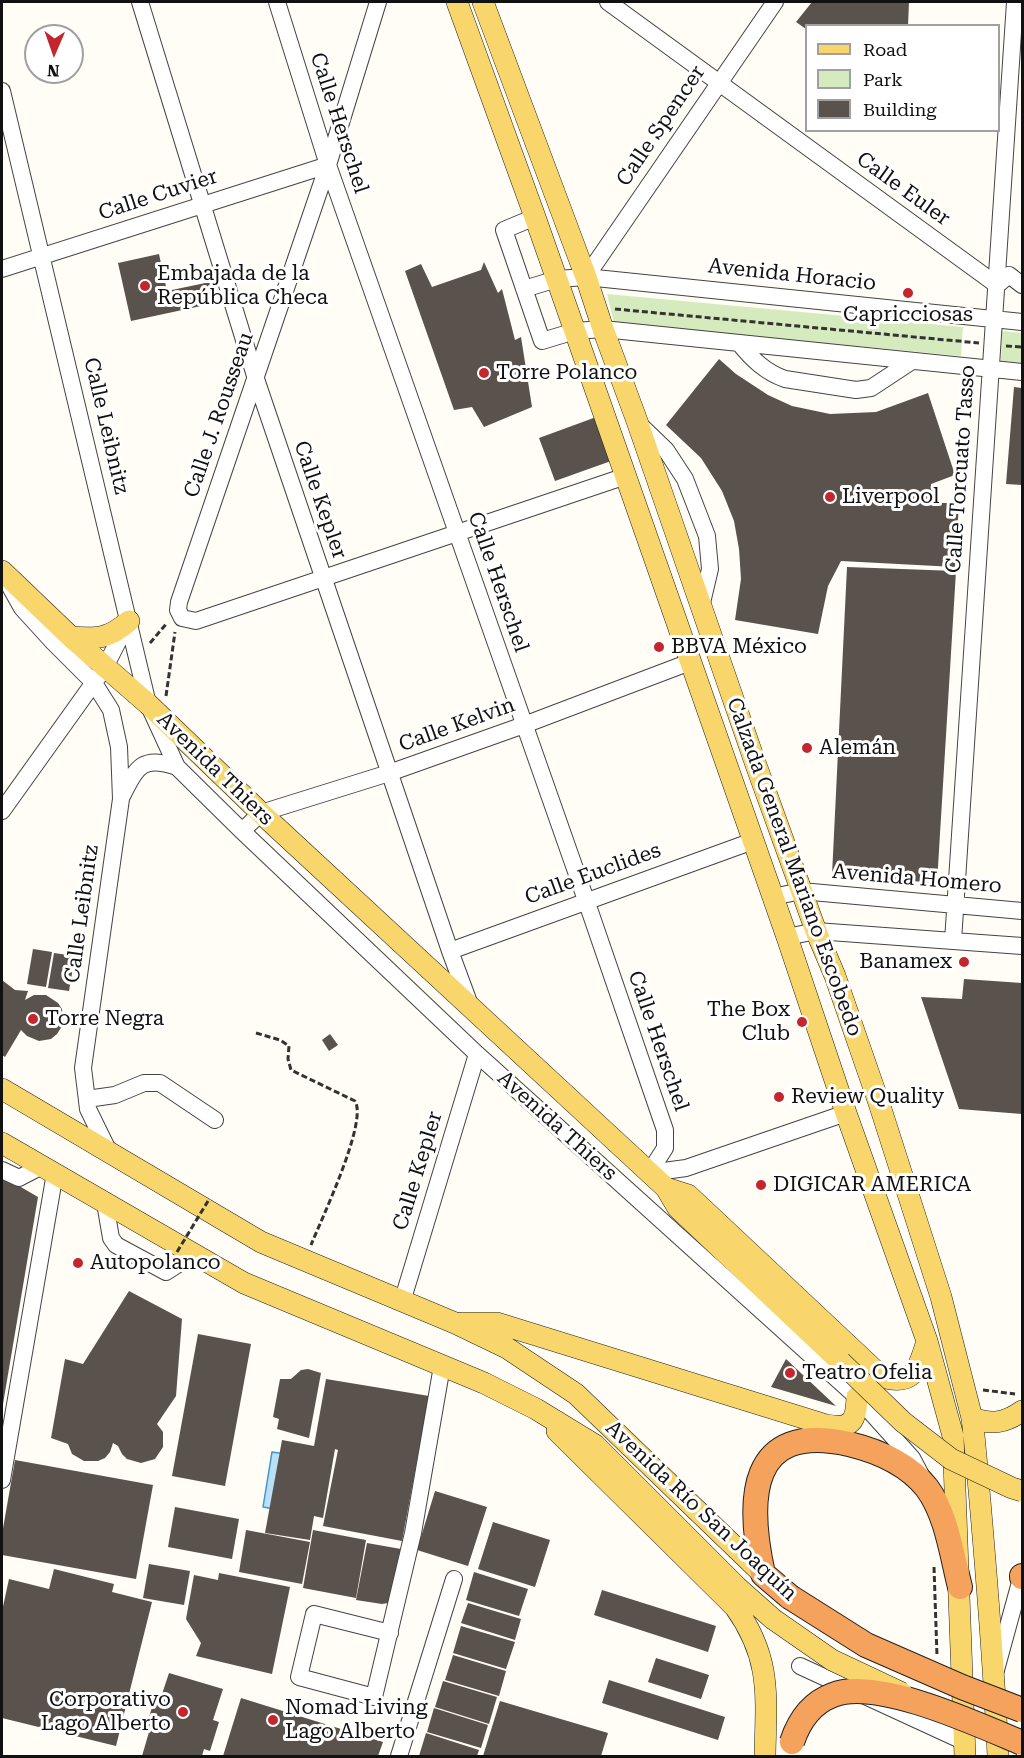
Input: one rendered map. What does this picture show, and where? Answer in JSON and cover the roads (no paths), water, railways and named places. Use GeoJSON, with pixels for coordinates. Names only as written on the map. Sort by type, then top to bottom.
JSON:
{"type":"FeatureCollection","features":[{"type":"Feature","properties":{"kind":"highway"},"geometry":{"type":"LineString","coordinates":[[763,1574],[755,1529],[757,1493],[762,1471],[777,1450],[795,1442],[833,1441],[854,1445],[891,1459],[919,1479],[929,1490],[942,1518],[960,1587]]}},
{"type":"Feature","properties":{"kind":"highway","name":"Avenida Río San Joaquín"},"geometry":{"type":"LineString","coordinates":[[763,1574],[790,1597],[866,1645],[962,1687],[1023,1710]]}},
{"type":"Feature","properties":{"kind":"highway"},"geometry":{"type":"LineString","coordinates":[[962,1687],[1023,1693]]}},
{"type":"Feature","properties":{"kind":"highway"},"geometry":{"type":"LineString","coordinates":[[790,1749],[799,1724],[811,1709],[825,1698],[842,1692],[871,1691],[951,1714]]}},
{"type":"Feature","properties":{"kind":"highway","name":"Avenida Río San Joaquín"},"geometry":{"type":"LineString","coordinates":[[951,1714],[1023,1743]]}},
{"type":"Feature","properties":{"kind":"main road","name":"Calzada General Mariano Escobedo"},"geometry":{"type":"LineString","coordinates":[[457,2],[557,279],[927,1341],[952,1436],[965,1749]]}},
{"type":"Feature","properties":{"kind":"main road","name":"Calzada General Mariano Escobedo"},"geometry":{"type":"LineString","coordinates":[[483,2],[586,276],[801,891],[835,976],[879,1103],[941,1296],[972,1418],[984,1543],[998,1756]]}},
{"type":"Feature","properties":{"kind":"main road","name":"Avenida Thiers"},"geometry":{"type":"LineString","coordinates":[[2,571],[71,638],[100,675],[156,712],[261,813],[666,1188]]}},
{"type":"Feature","properties":{"kind":"main road"},"geometry":{"type":"LineString","coordinates":[[71,638],[106,637],[129,621]]}},
{"type":"Feature","properties":{"kind":"main road","name":"Avenida Río San Joaquín"},"geometry":{"type":"LineString","coordinates":[[2,1089],[261,1242],[455,1323],[507,1348],[576,1394],[763,1574]]}},
{"type":"Feature","properties":{"kind":"main road"},"geometry":{"type":"LineString","coordinates":[[2,1143],[185,1253],[244,1283],[484,1383],[536,1409],[735,1607],[746,1623],[755,1640],[765,1680],[765,1756]]}},
{"type":"Feature","properties":{"kind":"main road"},"geometry":{"type":"LineString","coordinates":[[666,1188],[688,1195],[882,1377],[895,1381],[907,1379],[919,1369],[927,1341]]}},
{"type":"Feature","properties":{"kind":"main road"},"geometry":{"type":"LineString","coordinates":[[666,1188],[678,1208],[903,1422],[951,1459],[1023,1491]]}},
{"type":"Feature","properties":{"kind":"main road"},"geometry":{"type":"LineString","coordinates":[[455,1323],[497,1323],[826,1425],[848,1425],[854,1419],[857,1397]]}},
{"type":"Feature","properties":{"kind":"main road","name":"Avenida Río San Joaquín"},"geometry":{"type":"LineString","coordinates":[[536,1409],[595,1445],[737,1587],[772,1618],[832,1660],[951,1714]]}},
{"type":"Feature","properties":{"kind":"main road"},"geometry":{"type":"LineString","coordinates":[[972,1418],[988,1423],[1002,1422],[1023,1411]]}},
{"type":"Feature","properties":{"kind":"street","name":"Calle Kepler"},"geometry":{"type":"LineString","coordinates":[[140,2],[256,379],[322,579],[472,1009]]}},
{"type":"Feature","properties":{"kind":"street","name":"Calle Herschel"},"geometry":{"type":"LineString","coordinates":[[277,2],[328,165],[665,1130],[665,1148],[649,1173]]}},
{"type":"Feature","properties":{"kind":"street","name":"Calle J. Rousseau"},"geometry":{"type":"LineString","coordinates":[[322,579],[196,621],[182,618],[179,606],[328,165],[378,2]]}},
{"type":"Feature","properties":{"kind":"street","name":"Calle Euler"},"geometry":{"type":"LineString","coordinates":[[608,2],[997,285]]}},
{"type":"Feature","properties":{"kind":"street","name":"Calle Spencer"},"geometry":{"type":"LineString","coordinates":[[586,276],[775,2]]}},
{"type":"Feature","properties":{"kind":"street","name":"Calle Torcuato Tasso"},"geometry":{"type":"LineString","coordinates":[[953,940],[1015,2]]}},
{"type":"Feature","properties":{"kind":"street","name":"Calle Leibnitz"},"geometry":{"type":"LineString","coordinates":[[2,91],[137,658],[177,767]]}},
{"type":"Feature","properties":{"kind":"street","name":"Calle Cuvier"},"geometry":{"type":"LineString","coordinates":[[2,269],[328,165]]}},
{"type":"Feature","properties":{"kind":"street"},"geometry":{"type":"LineString","coordinates":[[535,217],[504,230],[542,341],[575,331],[603,329],[1023,372]]}},
{"type":"Feature","properties":{"kind":"street"},"geometry":{"type":"LineString","coordinates":[[997,285],[1009,275],[1023,285]]}},
{"type":"Feature","properties":{"kind":"street","name":"Avenida Horacio"},"geometry":{"type":"LineString","coordinates":[[524,289],[557,279],[586,276],[1023,322]]}},
{"type":"Feature","properties":{"kind":"street"},"geometry":{"type":"LineString","coordinates":[[739,343],[754,361],[774,375],[785,379],[856,390],[871,388],[912,361]]}},
{"type":"Feature","properties":{"kind":"street"},"geometry":{"type":"LineString","coordinates":[[637,421],[666,450],[685,479],[707,536],[710,569],[701,608]]}},
{"type":"Feature","properties":{"kind":"street"},"geometry":{"type":"LineString","coordinates":[[322,579],[626,476]]}},
{"type":"Feature","properties":{"kind":"street","name":"Calle Leibnitz"},"geometry":{"type":"LineString","coordinates":[[2,571],[22,608],[53,642],[100,675],[119,747],[121,799],[83,1068],[88,1109],[110,1154]]}},
{"type":"Feature","properties":{"kind":"street"},"geometry":{"type":"LineString","coordinates":[[2,811],[100,675],[129,621]]}},
{"type":"Feature","properties":{"kind":"street","name":"Calle Kelvin"},"geometry":{"type":"LineString","coordinates":[[242,831],[261,813],[389,773],[524,726],[690,662]]}},
{"type":"Feature","properties":{"kind":"street"},"geometry":{"type":"LineString","coordinates":[[121,799],[132,776],[144,765],[160,761],[177,767]]}},
{"type":"Feature","properties":{"kind":"street","name":"Avenida Thiers"},"geometry":{"type":"LineString","coordinates":[[177,767],[477,1054],[857,1397],[912,1458],[929,1490]]}},
{"type":"Feature","properties":{"kind":"street","name":"Calle Euclides"},"geometry":{"type":"LineString","coordinates":[[450,951],[753,841]]}},
{"type":"Feature","properties":{"kind":"street","name":"Avenida Homero"},"geometry":{"type":"LineString","coordinates":[[773,897],[801,891],[1023,911]]}},
{"type":"Feature","properties":{"kind":"street"},"geometry":{"type":"LineString","coordinates":[[787,937],[816,931],[1023,946]]}},
{"type":"Feature","properties":{"kind":"street","name":"Calle Kepler"},"geometry":{"type":"LineString","coordinates":[[402,1302],[477,1054]]}},
{"type":"Feature","properties":{"kind":"street"},"geometry":{"type":"LineString","coordinates":[[87,1099],[115,1095],[144,1083],[160,1083],[215,1120]]}},
{"type":"Feature","properties":{"kind":"street"},"geometry":{"type":"LineString","coordinates":[[649,1173],[686,1168],[846,1113]]}},
{"type":"Feature","properties":{"kind":"street"},"geometry":{"type":"LineString","coordinates":[[2,1170],[19,1178],[49,1170],[2,1480]]}},
{"type":"Feature","properties":{"kind":"street"},"geometry":{"type":"LineString","coordinates":[[105,1203],[111,1238],[116,1245],[166,1272],[185,1253]]}},
{"type":"Feature","properties":{"kind":"street"},"geometry":{"type":"LineString","coordinates":[[390,1633],[314,1614],[299,1677],[374,1697],[390,1633],[413,1533],[442,1366]]}},
{"type":"Feature","properties":{"kind":"street"},"geometry":{"type":"LineString","coordinates":[[994,1677],[1022,1576]]}},
{"type":"Feature","properties":{"kind":"street"},"geometry":{"type":"LineString","coordinates":[[399,1756],[454,1579]]}},
{"type":"Feature","properties":{"kind":"street"},"geometry":{"type":"LineString","coordinates":[[800,1666],[965,1749]]}},
{"type":"Feature","properties":{"kind":"water"},"geometry":{"type":"Polygon","coordinates":[[[272,1452],[300,1456],[290,1512],[263,1507],[272,1452]]]}},
{"type":"Feature","properties":{"kind":"place","name":"Embajada de la República Checa"},"geometry":{"type":"Point","coordinates":[145,286]}},
{"type":"Feature","properties":{"kind":"place","name":"Capricciosas"},"geometry":{"type":"Point","coordinates":[908,293]}},
{"type":"Feature","properties":{"kind":"place","name":"Torre Polanco"},"geometry":{"type":"Point","coordinates":[484,373]}},
{"type":"Feature","properties":{"kind":"place","name":"Liverpool"},"geometry":{"type":"Point","coordinates":[830,497]}},
{"type":"Feature","properties":{"kind":"place","name":"BBVA México"},"geometry":{"type":"Point","coordinates":[659,647]}},
{"type":"Feature","properties":{"kind":"place","name":"Alemán"},"geometry":{"type":"Point","coordinates":[807,748]}},
{"type":"Feature","properties":{"kind":"place","name":"Banamex"},"geometry":{"type":"Point","coordinates":[964,962]}},
{"type":"Feature","properties":{"kind":"place","name":"Torre Negra"},"geometry":{"type":"Point","coordinates":[33,1019]}},
{"type":"Feature","properties":{"kind":"place","name":"The Box Club"},"geometry":{"type":"Point","coordinates":[802,1022]}},
{"type":"Feature","properties":{"kind":"place","name":"Review Quality"},"geometry":{"type":"Point","coordinates":[779,1097]}},
{"type":"Feature","properties":{"kind":"place","name":"DIGICAR AMERICA"},"geometry":{"type":"Point","coordinates":[761,1185]}},
{"type":"Feature","properties":{"kind":"place","name":"Autopolanco"},"geometry":{"type":"Point","coordinates":[78,1263]}},
{"type":"Feature","properties":{"kind":"place","name":"Teatro Ofelia"},"geometry":{"type":"Point","coordinates":[790,1373]}},
{"type":"Feature","properties":{"kind":"place","name":"Corporativo Lago Alberto"},"geometry":{"type":"Point","coordinates":[183,1712]}},
{"type":"Feature","properties":{"kind":"place","name":"Nomad Living Lago Alberto"},"geometry":{"type":"Point","coordinates":[273,1720]}}]}
